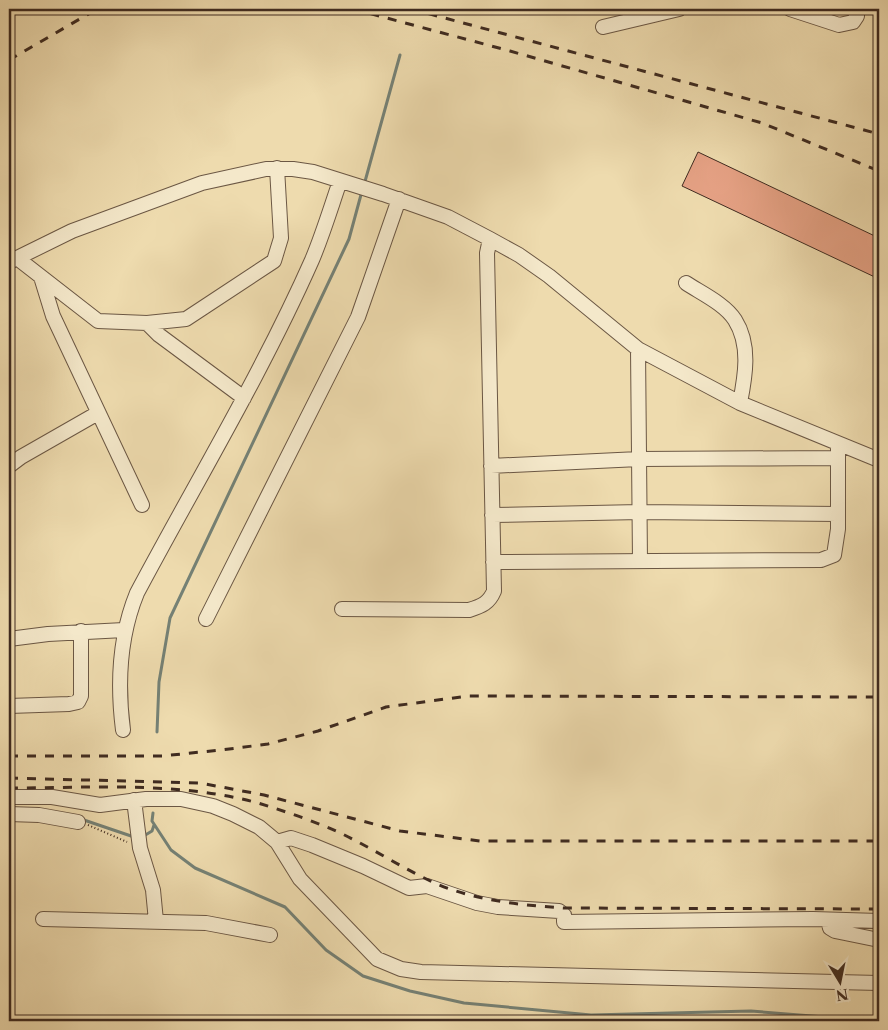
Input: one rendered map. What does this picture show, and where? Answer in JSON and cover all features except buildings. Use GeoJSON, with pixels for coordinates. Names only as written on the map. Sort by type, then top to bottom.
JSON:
{"type":"FeatureCollection","features":[{"type":"Feature","properties":{"kind":"street"},"geometry":{"type":"LineString","coordinates":[[603,27],[679,9]]}},
{"type":"Feature","properties":{"kind":"street"},"geometry":{"type":"LineString","coordinates":[[790,9],[839,25],[853,22],[857,16],[858,9]]}},
{"type":"Feature","properties":{"kind":"street"},"geometry":{"type":"LineString","coordinates":[[13,260],[41,277],[98,320],[147,323],[186,319],[274,261],[281,238],[276,168]]}},
{"type":"Feature","properties":{"kind":"street"},"geometry":{"type":"LineString","coordinates":[[13,260],[72,232],[168,194],[235,174],[276,168],[293,168],[399,199],[448,217],[519,255],[549,276],[638,349],[838,452]]}},
{"type":"Feature","properties":{"kind":"street"},"geometry":{"type":"LineString","coordinates":[[123,730],[120,708],[120,670],[124,630],[137,593],[244,398],[311,261],[345,182]]}},
{"type":"Feature","properties":{"kind":"street"},"geometry":{"type":"LineString","coordinates":[[206,619],[358,317],[399,199]]}},
{"type":"Feature","properties":{"kind":"street"},"geometry":{"type":"LineString","coordinates":[[342,609],[469,610],[481,606],[490,600],[494,591],[487,253],[490,239]]}},
{"type":"Feature","properties":{"kind":"street"},"geometry":{"type":"LineString","coordinates":[[41,277],[53,316],[142,505]]}},
{"type":"Feature","properties":{"kind":"street"},"geometry":{"type":"LineString","coordinates":[[686,283],[724,308],[735,319],[740,330],[746,358],[740,403]]}},
{"type":"Feature","properties":{"kind":"street"},"geometry":{"type":"LineString","coordinates":[[147,323],[159,335],[244,398]]}},
{"type":"Feature","properties":{"kind":"street"},"geometry":{"type":"LineString","coordinates":[[638,349],[640,561]]}},
{"type":"Feature","properties":{"kind":"street"},"geometry":{"type":"LineString","coordinates":[[9,466],[21,457],[98,413]]}},
{"type":"Feature","properties":{"kind":"street"},"geometry":{"type":"LineString","coordinates":[[491,466],[838,452],[879,460]]}},
{"type":"Feature","properties":{"kind":"street"},"geometry":{"type":"LineString","coordinates":[[493,562],[821,560],[834,555],[838,514],[838,452]]}},
{"type":"Feature","properties":{"kind":"street"},"geometry":{"type":"LineString","coordinates":[[492,515],[640,512],[838,514]]}},
{"type":"Feature","properties":{"kind":"street"},"geometry":{"type":"LineString","coordinates":[[9,639],[81,631],[124,630]]}},
{"type":"Feature","properties":{"kind":"street"},"geometry":{"type":"LineString","coordinates":[[9,706],[70,704],[78,702],[81,696],[81,631]]}},
{"type":"Feature","properties":{"kind":"street"},"geometry":{"type":"LineString","coordinates":[[9,797],[52,797],[100,805],[140,799],[165,799],[197,802],[232,814],[259,827],[277,842],[300,879],[369,952],[383,962],[401,969],[421,972],[879,984]]}},
{"type":"Feature","properties":{"kind":"street"},"geometry":{"type":"LineString","coordinates":[[140,799],[139,841],[153,890],[156,921]]}},
{"type":"Feature","properties":{"kind":"street"},"geometry":{"type":"LineString","coordinates":[[9,814],[39,815],[78,822]]}},
{"type":"Feature","properties":{"kind":"street"},"geometry":{"type":"LineString","coordinates":[[277,842],[291,838],[312,845],[409,888],[427,886],[498,908],[559,912],[564,915],[564,922],[879,921]]}},
{"type":"Feature","properties":{"kind":"street"},"geometry":{"type":"LineString","coordinates":[[43,919],[216,924],[270,935]]}},
{"type":"Feature","properties":{"kind":"street"},"geometry":{"type":"LineString","coordinates":[[828,920],[830,928],[835,931],[879,940]]}},
{"type":"Feature","properties":{"kind":"path"},"geometry":{"type":"LineString","coordinates":[[78,822],[139,841]]}},
{"type":"Feature","properties":{"kind":"waterway"},"geometry":{"type":"LineString","coordinates":[[364,185],[400,55]]}},
{"type":"Feature","properties":{"kind":"waterway"},"geometry":{"type":"LineString","coordinates":[[157,732],[159,682],[170,618],[349,239],[362,191]]}},
{"type":"Feature","properties":{"kind":"waterway"},"geometry":{"type":"LineString","coordinates":[[153,813],[152,821],[171,850],[195,868],[285,907],[326,950],[363,976],[410,991],[464,1003],[591,1015],[751,1011],[874,1021]]}},
{"type":"Feature","properties":{"kind":"waterway"},"geometry":{"type":"LineString","coordinates":[[81,819],[134,837]]}},
{"type":"Feature","properties":{"kind":"waterway"},"geometry":{"type":"LineString","coordinates":[[142,837],[152,831],[154,825]]}},
{"type":"Feature","properties":{"kind":"railway"},"geometry":{"type":"LineString","coordinates":[[9,60],[97,9]]}},
{"type":"Feature","properties":{"kind":"railway"},"geometry":{"type":"LineString","coordinates":[[353,9],[510,51],[762,123],[879,171]]}},
{"type":"Feature","properties":{"kind":"railway"},"geometry":{"type":"LineString","coordinates":[[411,9],[879,134]]}},
{"type":"Feature","properties":{"kind":"railway"},"geometry":{"type":"LineString","coordinates":[[9,756],[162,756],[268,744],[318,731],[386,707],[468,696],[879,697]]}},
{"type":"Feature","properties":{"kind":"railway"},"geometry":{"type":"LineString","coordinates":[[9,778],[200,783],[264,795],[400,831],[480,841],[879,841]]}},
{"type":"Feature","properties":{"kind":"railway"},"geometry":{"type":"LineString","coordinates":[[9,788],[134,787],[196,791],[258,803],[336,831],[412,872],[452,890],[515,904],[564,908],[879,909]]}}]}
